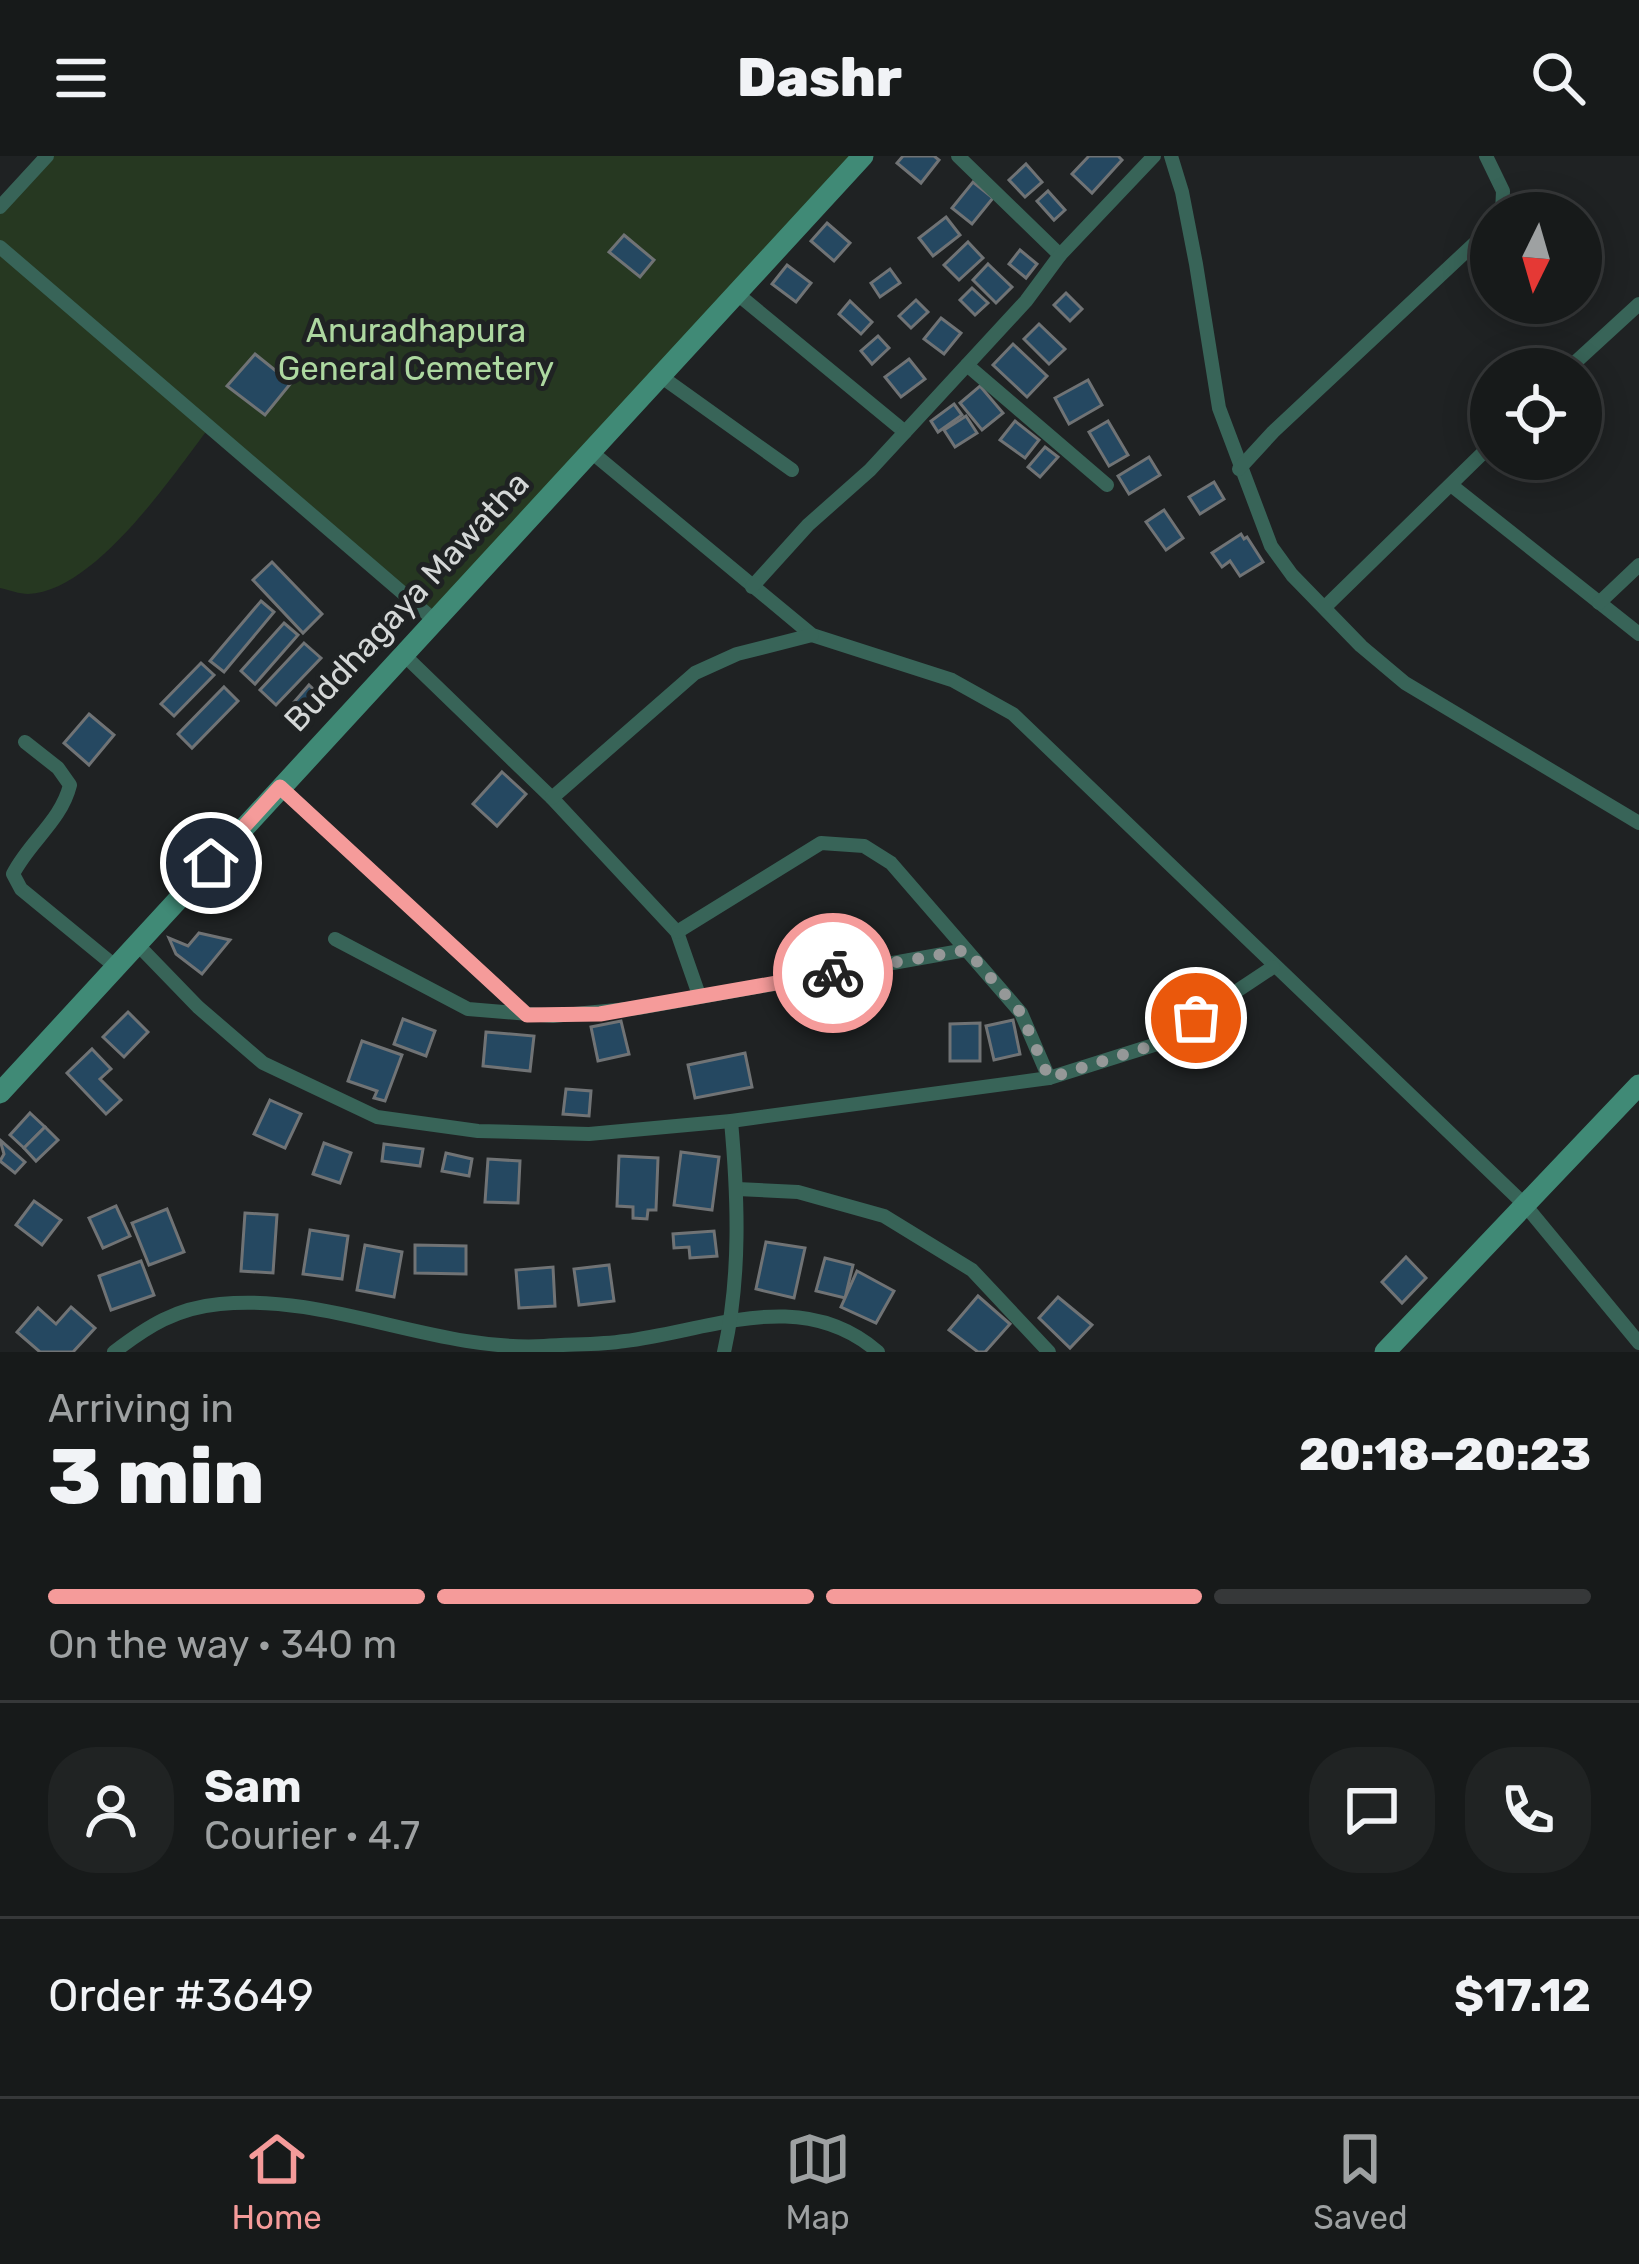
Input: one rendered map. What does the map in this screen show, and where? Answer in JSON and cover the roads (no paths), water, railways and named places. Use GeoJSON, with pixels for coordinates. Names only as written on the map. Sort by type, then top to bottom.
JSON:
{"type":"FeatureCollection","features":[{"type":"Feature","properties":{"kind":"main road","name":"Buddhagaya Mawatha"},"geometry":{"type":"LineString","coordinates":[[0,1093],[863,156]]}},
{"type":"Feature","properties":{"kind":"main road"},"geometry":{"type":"LineString","coordinates":[[1385,1352],[1639,1085]]}},
{"type":"Feature","properties":{"kind":"street"},"geometry":{"type":"LineString","coordinates":[[0,207],[47,156]]}},
{"type":"Feature","properties":{"kind":"street"},"geometry":{"type":"LineString","coordinates":[[958,156],[1060,255]]}},
{"type":"Feature","properties":{"kind":"street"},"geometry":{"type":"LineString","coordinates":[[752,587],[808,525],[870,470],[1154,156]]}},
{"type":"Feature","properties":{"kind":"street"},"geometry":{"type":"LineString","coordinates":[[1171,156],[1196,264],[1219,409],[1270,546],[1360,646],[1405,683],[1634,820],[1639,802]]}},
{"type":"Feature","properties":{"kind":"street"},"geometry":{"type":"LineString","coordinates":[[1486,156],[1503,192]]}},
{"type":"Feature","properties":{"kind":"street"},"geometry":{"type":"LineString","coordinates":[[0,248],[433,619]]}},
{"type":"Feature","properties":{"kind":"street"},"geometry":{"type":"LineString","coordinates":[[1239,470],[1273,432],[1470,248]]}},
{"type":"Feature","properties":{"kind":"street"},"geometry":{"type":"LineString","coordinates":[[735,292],[905,432]]}},
{"type":"Feature","properties":{"kind":"street"},"geometry":{"type":"LineString","coordinates":[[1591,348],[1639,304]]}},
{"type":"Feature","properties":{"kind":"street"},"geometry":{"type":"LineString","coordinates":[[967,365],[1107,485]]}},
{"type":"Feature","properties":{"kind":"street"},"geometry":{"type":"LineString","coordinates":[[659,375],[791,470]]}},
{"type":"Feature","properties":{"kind":"street"},"geometry":{"type":"LineString","coordinates":[[589,450],[812,635],[952,680],[1013,714],[1525,1205],[1639,1343]]}},
{"type":"Feature","properties":{"kind":"street"},"geometry":{"type":"LineString","coordinates":[[1325,607],[1470,466]]}},
{"type":"Feature","properties":{"kind":"street"},"geometry":{"type":"LineString","coordinates":[[1451,485],[1639,634]]}},
{"type":"Feature","properties":{"kind":"street"},"geometry":{"type":"LineString","coordinates":[[1599,603],[1639,565]]}},
{"type":"Feature","properties":{"kind":"street"},"geometry":{"type":"LineString","coordinates":[[552,798],[695,674],[737,654],[812,635]]}},
{"type":"Feature","properties":{"kind":"street"},"geometry":{"type":"LineString","coordinates":[[402,653],[552,798],[677,932],[699,995]]}},
{"type":"Feature","properties":{"kind":"street"},"geometry":{"type":"LineString","coordinates":[[25,742],[58,768],[70,785],[64,807],[13,874],[21,890],[116,967]]}},
{"type":"Feature","properties":{"kind":"street"},"geometry":{"type":"LineString","coordinates":[[280,787],[527,1015]]}},
{"type":"Feature","properties":{"kind":"street"},"geometry":{"type":"LineString","coordinates":[[677,932],[821,843],[864,846],[891,863],[1021,1013],[1049,1078]]}},
{"type":"Feature","properties":{"kind":"street"},"geometry":{"type":"LineString","coordinates":[[335,939],[468,1009],[527,1015],[600,1014],[967,950]]}},
{"type":"Feature","properties":{"kind":"street"},"geometry":{"type":"LineString","coordinates":[[137,944],[198,1007],[263,1063],[377,1117],[478,1131],[589,1134],[1049,1078],[1157,1044],[1274,967]]}},
{"type":"Feature","properties":{"kind":"street"},"geometry":{"type":"LineString","coordinates":[[724,1352],[732,1318],[737,1189],[731,1120]]}},
{"type":"Feature","properties":{"kind":"street"},"geometry":{"type":"LineString","coordinates":[[737,1189],[798,1192],[884,1216],[972,1270],[1049,1352]]}},
{"type":"Feature","properties":{"kind":"street"},"geometry":{"type":"LineString","coordinates":[[114,1352],[155,1320],[218,1304],[275,1304],[501,1350],[627,1341],[732,1318],[799,1315],[860,1336],[878,1352]]}},
{"type":"Feature","properties":{"kind":"park label","name":"Anuradhapura General Cemetery"},"geometry":{"type":"Point","coordinates":[416,349]}}]}
